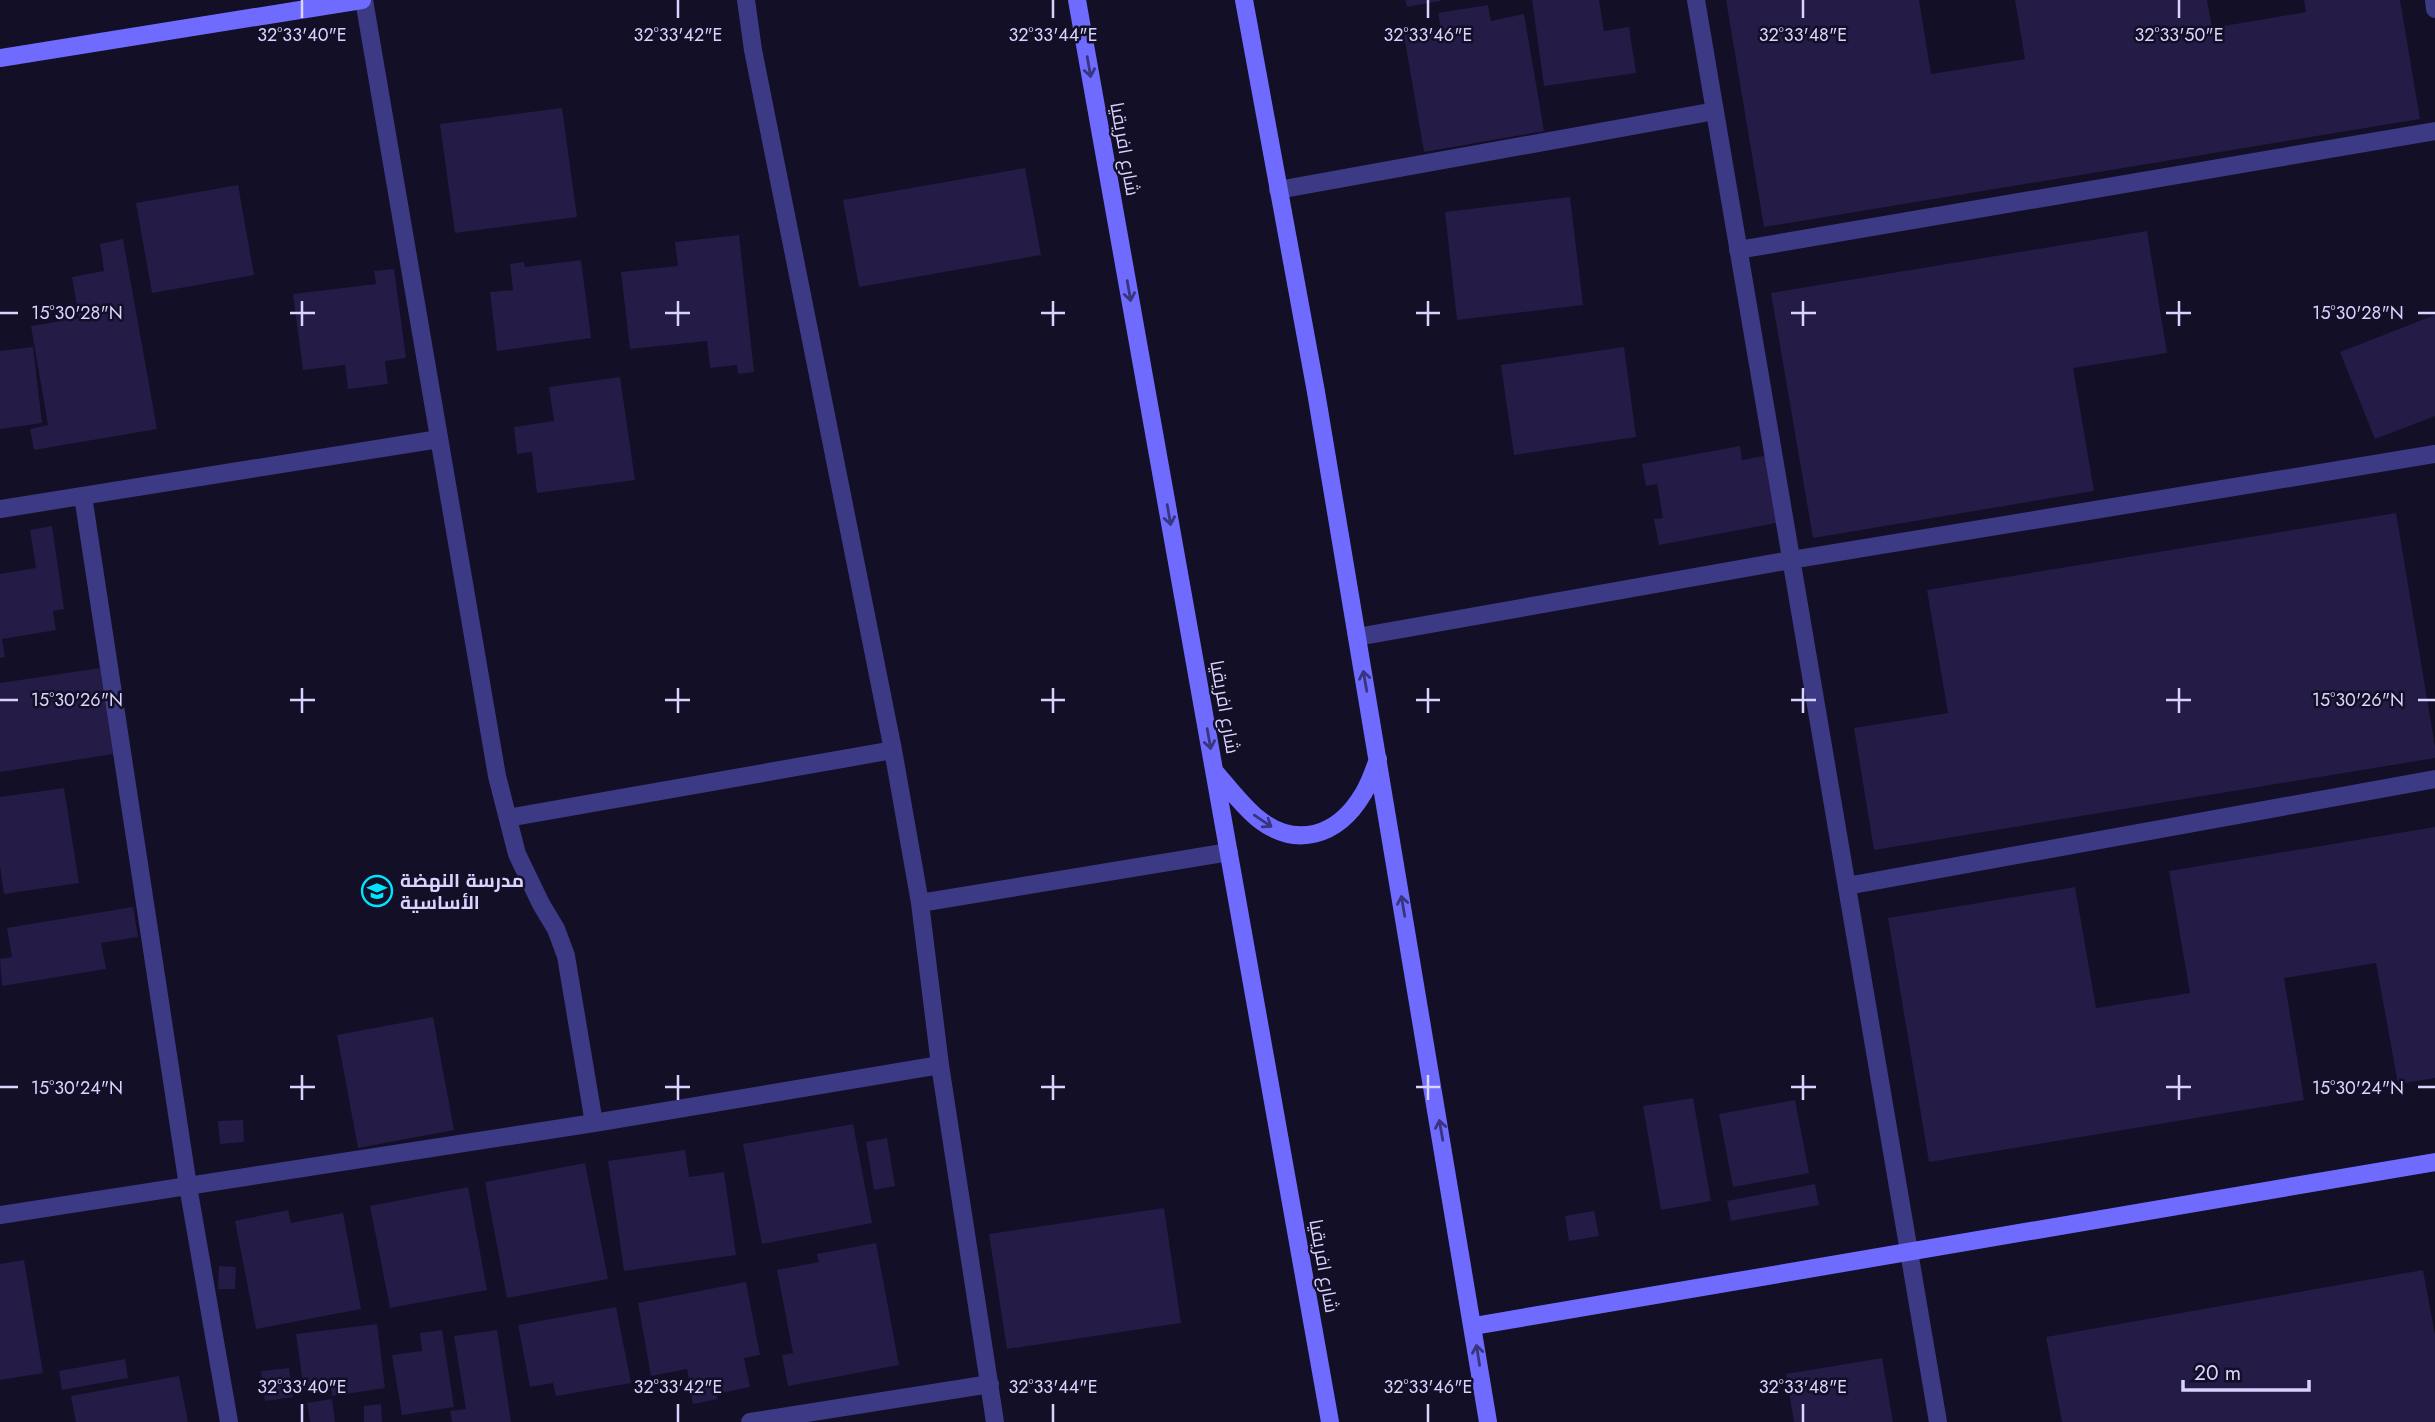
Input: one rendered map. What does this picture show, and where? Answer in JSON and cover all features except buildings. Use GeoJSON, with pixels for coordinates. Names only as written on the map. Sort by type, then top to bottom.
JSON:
{"type":"FeatureCollection","features":[{"type":"Feature","properties":{"kind":"street"},"geometry":{"type":"LineString","coordinates":[[0,58],[297,5],[363,0],[495,762],[517,854],[556,929],[566,956],[594,1123]]}},
{"type":"Feature","properties":{"kind":"street"},"geometry":{"type":"LineString","coordinates":[[746,0],[756,62],[893,750],[920,902],[940,1065],[995,1422]]}},
{"type":"Feature","properties":{"kind":"street","name":"شارع افريقيا"},"geometry":{"type":"LineString","coordinates":[[1077,0],[1330,1422]]}},
{"type":"Feature","properties":{"kind":"street"},"geometry":{"type":"LineString","coordinates":[[1244,0],[1378,759],[1488,1422]]}},
{"type":"Feature","properties":{"kind":"street"},"geometry":{"type":"LineString","coordinates":[[1696,0],[1938,1422]]}},
{"type":"Feature","properties":{"kind":"street"},"geometry":{"type":"LineString","coordinates":[[2434,0],[2435,9]]}},
{"type":"Feature","properties":{"kind":"street"},"geometry":{"type":"LineString","coordinates":[[1278,190],[1715,111]]}},
{"type":"Feature","properties":{"kind":"street"},"geometry":{"type":"LineString","coordinates":[[1738,250],[2435,131]]}},
{"type":"Feature","properties":{"kind":"street"},"geometry":{"type":"LineString","coordinates":[[0,509],[439,439]]}},
{"type":"Feature","properties":{"kind":"street"},"geometry":{"type":"LineString","coordinates":[[1357,637],[1791,560],[2435,454]]}},
{"type":"Feature","properties":{"kind":"street"},"geometry":{"type":"LineString","coordinates":[[83,496],[188,1186],[229,1422]]}},
{"type":"Feature","properties":{"kind":"street"},"geometry":{"type":"LineString","coordinates":[[508,818],[893,750]]}},
{"type":"Feature","properties":{"kind":"street"},"geometry":{"type":"LineString","coordinates":[[1216,773],[1254,816],[1280,831],[1298,836],[1318,834],[1345,818],[1365,792],[1378,759]]}},
{"type":"Feature","properties":{"kind":"street"},"geometry":{"type":"LineString","coordinates":[[1847,886],[2435,779]]}},
{"type":"Feature","properties":{"kind":"street"},"geometry":{"type":"LineString","coordinates":[[920,902],[1229,852]]}},
{"type":"Feature","properties":{"kind":"street"},"geometry":{"type":"LineString","coordinates":[[0,1215],[594,1123],[940,1065]]}},
{"type":"Feature","properties":{"kind":"street"},"geometry":{"type":"LineString","coordinates":[[1474,1326],[2435,1162]]}},
{"type":"Feature","properties":{"kind":"street"},"geometry":{"type":"LineString","coordinates":[[750,1422],[990,1384]]}},
{"type":"Feature","properties":{"kind":"place","name":"مدرسة النهضة الأساسية"},"geometry":{"type":"Point","coordinates":[377,891]}}]}
